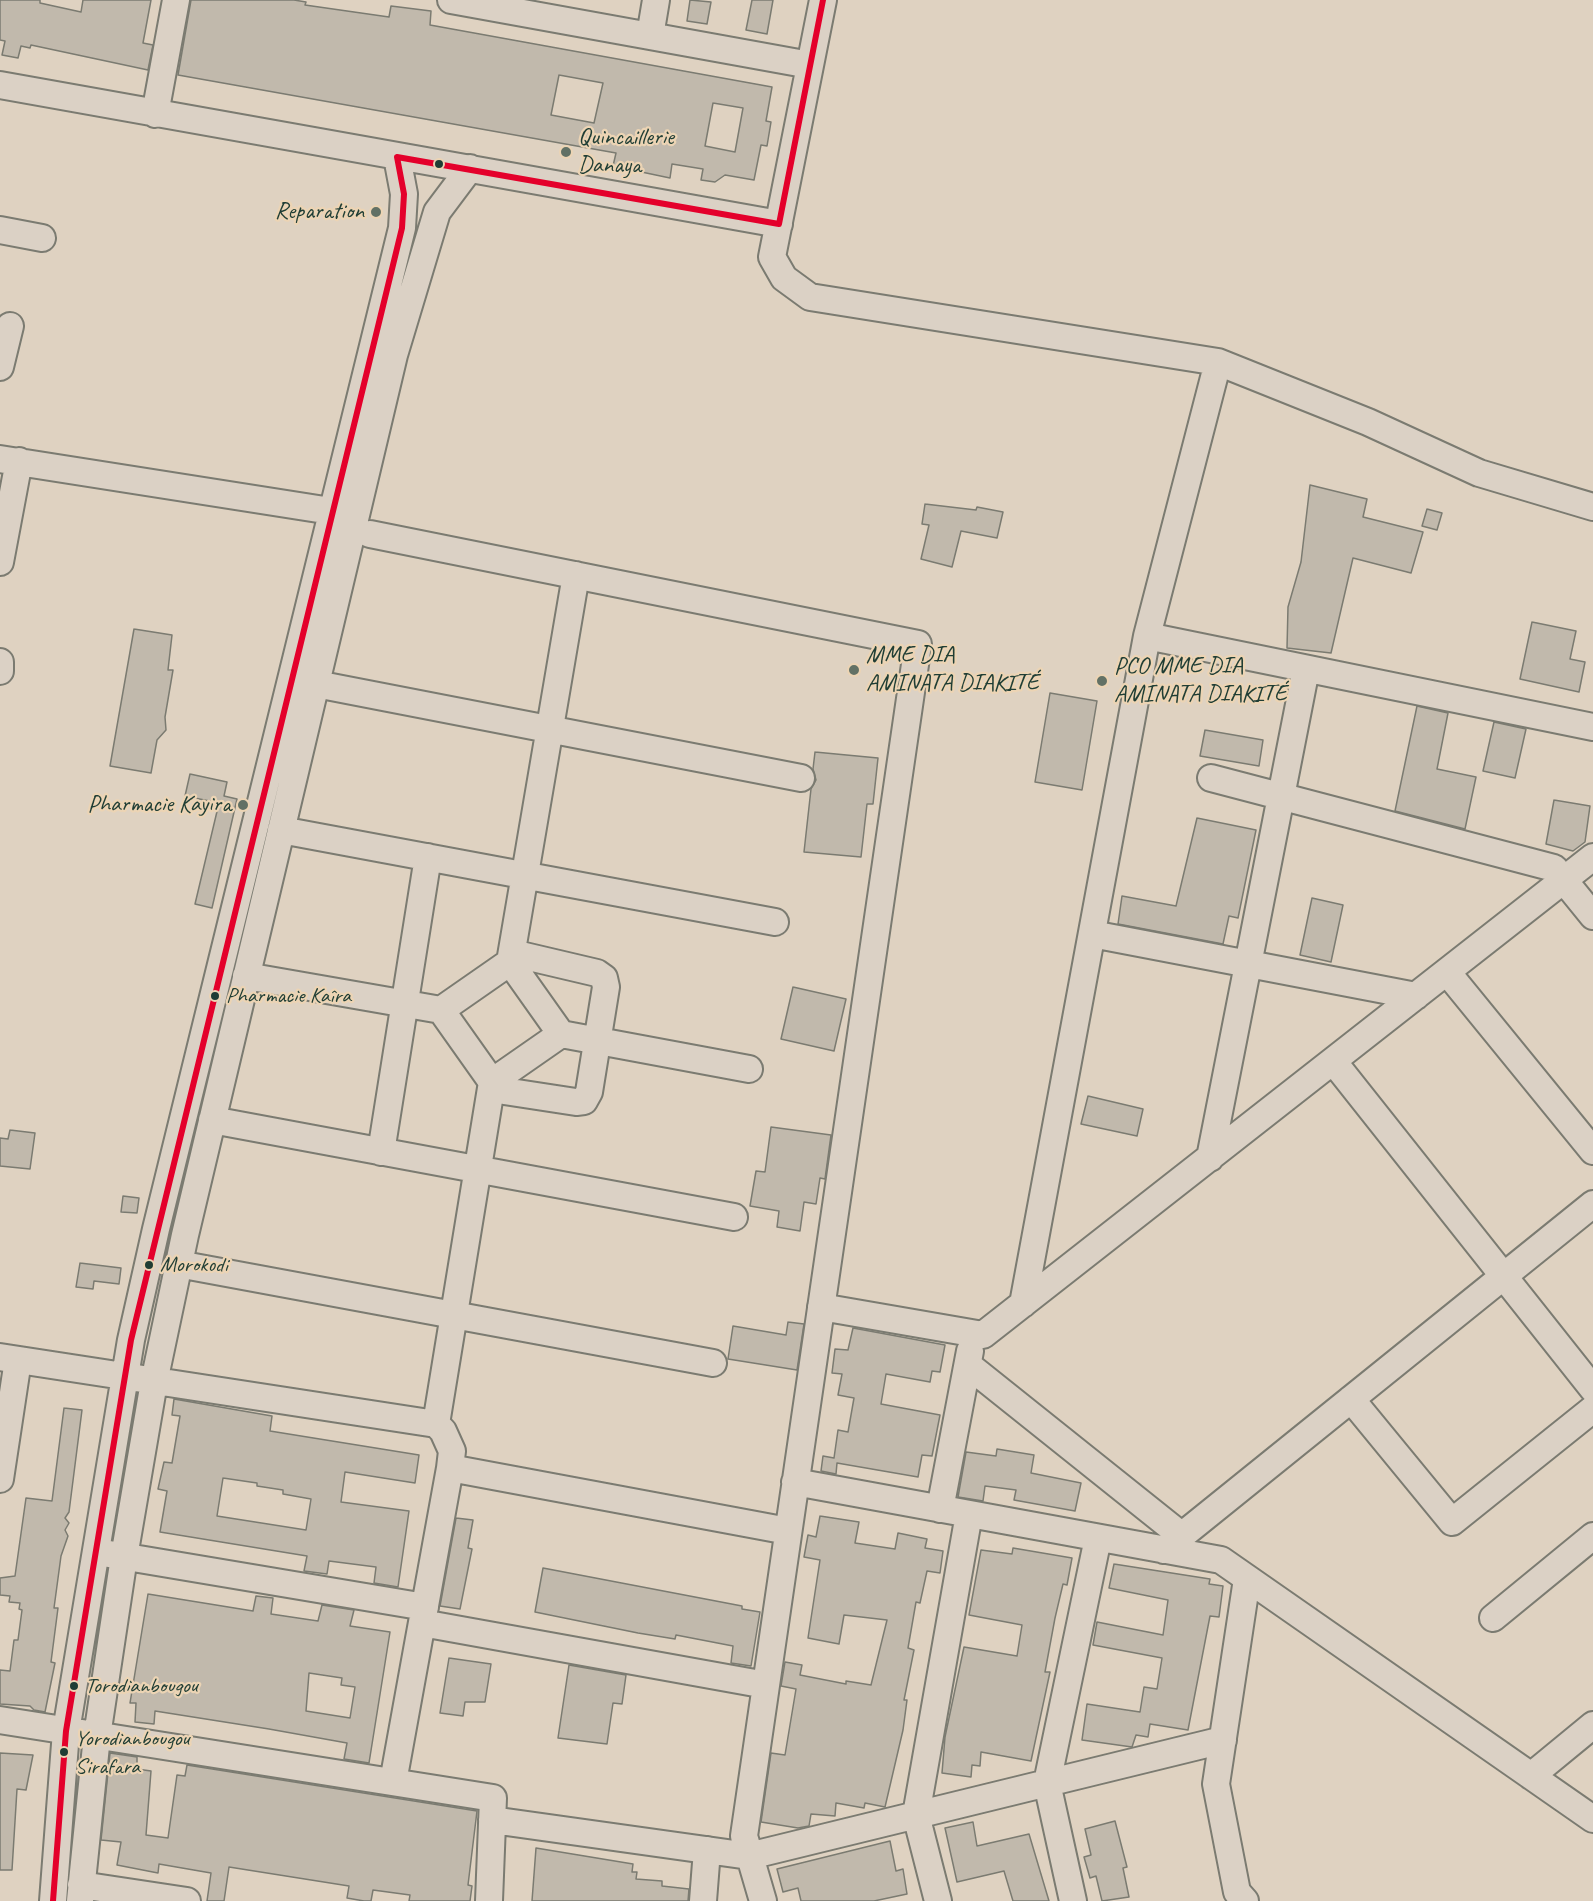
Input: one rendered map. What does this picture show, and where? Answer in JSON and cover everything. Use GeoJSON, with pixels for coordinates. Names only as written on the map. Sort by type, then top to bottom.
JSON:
{"type":"FeatureCollection","features":[{"type":"Feature","properties":{"kind":"street"},"geometry":{"type":"LineString","coordinates":[[155,114],[176,0]]}},
{"type":"Feature","properties":{"kind":"street"},"geometry":{"type":"LineString","coordinates":[[451,0],[505,5],[650,36],[810,65]]}},
{"type":"Feature","properties":{"kind":"street"},"geometry":{"type":"LineString","coordinates":[[650,36],[656,0]]}},
{"type":"Feature","properties":{"kind":"street"},"geometry":{"type":"LineString","coordinates":[[823,0],[772,257],[784,278],[810,297],[1218,362],[1368,422],[1479,472],[1593,507]]}},
{"type":"Feature","properties":{"kind":"street"},"geometry":{"type":"LineString","coordinates":[[0,85],[779,224]]}},
{"type":"Feature","properties":{"kind":"street"},"geometry":{"type":"LineString","coordinates":[[53,1901],[66,1731],[124,1377],[156,1229],[402,228],[404,194],[397,157]]}},
{"type":"Feature","properties":{"kind":"street"},"geometry":{"type":"LineString","coordinates":[[187,1901],[81,1893],[97,1736],[124,1557],[154,1382],[178,1263],[394,355],[437,212],[470,168]]}},
{"type":"Feature","properties":{"kind":"street"},"geometry":{"type":"LineString","coordinates":[[0,230],[42,238]]}},
{"type":"Feature","properties":{"kind":"street"},"geometry":{"type":"LineString","coordinates":[[0,367],[10,326]]}},
{"type":"Feature","properties":{"kind":"street"},"geometry":{"type":"LineString","coordinates":[[1023,1304],[1147,636],[1218,362]]}},
{"type":"Feature","properties":{"kind":"street"},"geometry":{"type":"LineString","coordinates":[[0,562],[9,460],[331,511]]}},
{"type":"Feature","properties":{"kind":"street"},"geometry":{"type":"LineString","coordinates":[[370,534],[918,644],[744,1836],[763,1901]]}},
{"type":"Feature","properties":{"kind":"street"},"geometry":{"type":"LineString","coordinates":[[576,575],[511,957],[561,1034],[749,1069]]}},
{"type":"Feature","properties":{"kind":"street"},"geometry":{"type":"LineString","coordinates":[[1147,636],[1593,726]]}},
{"type":"Feature","properties":{"kind":"street"},"geometry":{"type":"LineString","coordinates":[[0,662],[0,671]]}},
{"type":"Feature","properties":{"kind":"street"},"geometry":{"type":"LineString","coordinates":[[1210,1158],[1306,669]]}},
{"type":"Feature","properties":{"kind":"street"},"geometry":{"type":"LineString","coordinates":[[316,684],[801,778]]}},
{"type":"Feature","properties":{"kind":"street"},"geometry":{"type":"LineString","coordinates":[[1211,778],[1554,868],[1593,916]]}},
{"type":"Feature","properties":{"kind":"street"},"geometry":{"type":"LineString","coordinates":[[281,830],[775,922]]}},
{"type":"Feature","properties":{"kind":"street"},"geometry":{"type":"LineString","coordinates":[[381,1152],[428,857]]}},
{"type":"Feature","properties":{"kind":"street"},"geometry":{"type":"LineString","coordinates":[[821,1307],[983,1335],[1593,857]]}},
{"type":"Feature","properties":{"kind":"street"},"geometry":{"type":"LineString","coordinates":[[1092,934],[1416,996]]}},
{"type":"Feature","properties":{"kind":"street"},"geometry":{"type":"LineString","coordinates":[[246,976],[441,1010],[511,957],[602,975],[606,987],[589,1092],[584,1101],[576,1102],[492,1086]]}},
{"type":"Feature","properties":{"kind":"street"},"geometry":{"type":"LineString","coordinates":[[1447,972],[1593,1151]]}},
{"type":"Feature","properties":{"kind":"street"},"geometry":{"type":"LineString","coordinates":[[436,1424],[492,1086],[441,1010]]}},
{"type":"Feature","properties":{"kind":"street"},"geometry":{"type":"LineString","coordinates":[[492,1086],[561,1034]]}},
{"type":"Feature","properties":{"kind":"street"},"geometry":{"type":"LineString","coordinates":[[1334,1061],[1593,1389]]}},
{"type":"Feature","properties":{"kind":"street"},"geometry":{"type":"LineString","coordinates":[[212,1120],[734,1217]]}},
{"type":"Feature","properties":{"kind":"street"},"geometry":{"type":"LineString","coordinates":[[1173,1543],[1593,1204]]}},
{"type":"Feature","properties":{"kind":"street"},"geometry":{"type":"LineString","coordinates":[[178,1263],[713,1364]]}},
{"type":"Feature","properties":{"kind":"street"},"geometry":{"type":"LineString","coordinates":[[940,1509],[974,1334]]}},
{"type":"Feature","properties":{"kind":"street"},"geometry":{"type":"LineString","coordinates":[[0,1479],[9,1359],[436,1424],[448,1439],[452,1451],[450,1468],[393,1782]]}},
{"type":"Feature","properties":{"kind":"street"},"geometry":{"type":"LineString","coordinates":[[968,1365],[1173,1543]]}},
{"type":"Feature","properties":{"kind":"street"},"geometry":{"type":"LineString","coordinates":[[1351,1399],[1452,1522],[1593,1408]]}},
{"type":"Feature","properties":{"kind":"street"},"geometry":{"type":"LineString","coordinates":[[450,1468],[788,1531]]}},
{"type":"Feature","properties":{"kind":"street"},"geometry":{"type":"LineString","coordinates":[[795,1482],[1098,1538],[1173,1543],[1221,1560],[1593,1819]]}},
{"type":"Feature","properties":{"kind":"street"},"geometry":{"type":"LineString","coordinates":[[938,1901],[916,1815],[969,1514]]}},
{"type":"Feature","properties":{"kind":"street"},"geometry":{"type":"LineString","coordinates":[[1493,1618],[1593,1536]]}},
{"type":"Feature","properties":{"kind":"street"},"geometry":{"type":"LineString","coordinates":[[1073,1901],[1047,1783],[1098,1538]]}},
{"type":"Feature","properties":{"kind":"street"},"geometry":{"type":"LineString","coordinates":[[94,1552],[424,1615],[766,1685]]}},
{"type":"Feature","properties":{"kind":"street"},"geometry":{"type":"LineString","coordinates":[[1245,1901],[1237,1892],[1216,1784],[1247,1579]]}},
{"type":"Feature","properties":{"kind":"street"},"geometry":{"type":"LineString","coordinates":[[0,1720],[493,1798],[489,1901]]}},
{"type":"Feature","properties":{"kind":"street"},"geometry":{"type":"LineString","coordinates":[[1531,1776],[1593,1725]]}},
{"type":"Feature","properties":{"kind":"street"},"geometry":{"type":"LineString","coordinates":[[492,1820],[749,1856],[1223,1740]]}},
{"type":"Feature","properties":{"kind":"street"},"geometry":{"type":"LineString","coordinates":[[704,1901],[707,1850]]}},
{"type":"Feature","properties":{"kind":"building"},"geometry":{"type":"Polygon","coordinates":[[[0,0],[40,0],[40,3],[81,12],[83,0],[151,0],[143,43],[153,45],[148,70],[31,45],[30,48],[21,46],[18,58],[2,55],[5,41],[0,40],[0,0]]]}},
{"type":"Feature","properties":{"kind":"building"},"geometry":{"type":"Polygon","coordinates":[[[191,0],[294,0],[306,2],[305,5],[389,17],[391,6],[431,11],[430,25],[772,87],[766,121],[771,122],[767,146],[761,145],[754,180],[725,175],[715,182],[701,180],[703,169],[672,164],[670,178],[613,166],[616,153],[178,75],[191,0]],[[559,75],[551,115],[594,123],[603,83],[559,75]],[[713,103],[705,146],[735,152],[743,108],[713,103]]]}},
{"type":"Feature","properties":{"kind":"building"},"geometry":{"type":"Polygon","coordinates":[[[690,0],[711,2],[707,24],[687,21],[690,0]]]}},
{"type":"Feature","properties":{"kind":"building"},"geometry":{"type":"Polygon","coordinates":[[[752,0],[773,0],[767,34],[746,30],[752,0]]]}},
{"type":"Feature","properties":{"kind":"building"},"geometry":{"type":"Polygon","coordinates":[[[1310,485],[1367,499],[1363,517],[1423,532],[1411,573],[1353,558],[1331,653],[1287,648],[1288,607],[1301,562],[1310,485]]]}},
{"type":"Feature","properties":{"kind":"building"},"geometry":{"type":"Polygon","coordinates":[[[925,504],[976,510],[977,507],[1003,512],[997,538],[961,531],[952,567],[921,559],[929,525],[922,524],[925,504]]]}},
{"type":"Feature","properties":{"kind":"building"},"geometry":{"type":"Polygon","coordinates":[[[1427,509],[1442,513],[1437,530],[1422,526],[1427,509]]]}},
{"type":"Feature","properties":{"kind":"building"},"geometry":{"type":"Polygon","coordinates":[[[1532,622],[1576,631],[1570,659],[1585,662],[1579,692],[1520,679],[1532,622]]]}},
{"type":"Feature","properties":{"kind":"building"},"geometry":{"type":"Polygon","coordinates":[[[134,629],[172,635],[168,670],[173,670],[165,717],[166,730],[157,740],[151,773],[110,766],[134,629]]]}},
{"type":"Feature","properties":{"kind":"building"},"geometry":{"type":"Polygon","coordinates":[[[1050,693],[1097,701],[1082,790],[1035,782],[1050,693]]]}},
{"type":"Feature","properties":{"kind":"building"},"geometry":{"type":"Polygon","coordinates":[[[1417,706],[1448,713],[1437,769],[1476,777],[1465,829],[1395,811],[1417,706]]]}},
{"type":"Feature","properties":{"kind":"building"},"geometry":{"type":"Polygon","coordinates":[[[1494,722],[1526,729],[1515,778],[1483,771],[1494,722]]]}},
{"type":"Feature","properties":{"kind":"building"},"geometry":{"type":"Polygon","coordinates":[[[1205,730],[1263,740],[1259,766],[1200,756],[1205,730]]]}},
{"type":"Feature","properties":{"kind":"building"},"geometry":{"type":"Polygon","coordinates":[[[815,752],[878,758],[873,804],[867,804],[861,857],[804,852],[811,789],[816,780],[813,769],[815,752]]]}},
{"type":"Feature","properties":{"kind":"building"},"geometry":{"type":"Polygon","coordinates":[[[190,774],[227,782],[224,796],[237,799],[212,908],[195,904],[219,803],[185,796],[190,774]]]}},
{"type":"Feature","properties":{"kind":"building"},"geometry":{"type":"Polygon","coordinates":[[[1554,800],[1590,806],[1585,842],[1573,851],[1546,844],[1554,800]]]}},
{"type":"Feature","properties":{"kind":"building"},"geometry":{"type":"Polygon","coordinates":[[[1197,818],[1256,830],[1238,918],[1229,916],[1223,944],[1118,924],[1122,896],[1176,906],[1197,818]]]}},
{"type":"Feature","properties":{"kind":"building"},"geometry":{"type":"Polygon","coordinates":[[[1312,898],[1343,905],[1331,962],[1300,955],[1312,898]]]}},
{"type":"Feature","properties":{"kind":"building"},"geometry":{"type":"Polygon","coordinates":[[[793,987],[846,999],[834,1051],[781,1039],[793,987]]]}},
{"type":"Feature","properties":{"kind":"building"},"geometry":{"type":"Polygon","coordinates":[[[1088,1096],[1143,1109],[1137,1136],[1081,1124],[1088,1096]]]}},
{"type":"Feature","properties":{"kind":"building"},"geometry":{"type":"Polygon","coordinates":[[[771,1127],[831,1135],[825,1179],[820,1178],[816,1204],[804,1202],[800,1231],[777,1227],[779,1211],[750,1206],[756,1171],[765,1172],[771,1127]]]}},
{"type":"Feature","properties":{"kind":"building"},"geometry":{"type":"Polygon","coordinates":[[[10,1130],[35,1133],[30,1169],[0,1166],[0,1138],[8,1139],[10,1130]]]}},
{"type":"Feature","properties":{"kind":"building"},"geometry":{"type":"Polygon","coordinates":[[[123,1196],[139,1198],[137,1213],[121,1212],[123,1196]]]}},
{"type":"Feature","properties":{"kind":"building"},"geometry":{"type":"Polygon","coordinates":[[[80,1263],[121,1268],[119,1284],[94,1281],[93,1289],[76,1287],[80,1263]]]}},
{"type":"Feature","properties":{"kind":"building"},"geometry":{"type":"Polygon","coordinates":[[[788,1322],[804,1324],[797,1370],[728,1359],[733,1326],[786,1335],[788,1322]]]}},
{"type":"Feature","properties":{"kind":"building"},"geometry":{"type":"Polygon","coordinates":[[[853,1328],[945,1345],[940,1372],[932,1371],[930,1382],[886,1374],[881,1404],[940,1415],[932,1456],[922,1455],[918,1477],[837,1463],[836,1474],[821,1471],[823,1456],[834,1458],[838,1430],[848,1432],[854,1398],[838,1395],[842,1374],[832,1373],[835,1349],[848,1350],[853,1328]]]}},
{"type":"Feature","properties":{"kind":"building"},"geometry":{"type":"Polygon","coordinates":[[[174,1399],[272,1416],[270,1431],[419,1455],[415,1483],[345,1472],[341,1502],[409,1511],[398,1587],[374,1583],[376,1567],[329,1561],[327,1574],[304,1571],[307,1556],[160,1532],[167,1491],[158,1489],[164,1462],[172,1463],[180,1416],[172,1415],[174,1399]],[[223,1478],[217,1516],[306,1530],[311,1499],[283,1494],[283,1490],[257,1486],[257,1483],[223,1478]]]}},
{"type":"Feature","properties":{"kind":"building"},"geometry":{"type":"Polygon","coordinates":[[[64,1408],[82,1410],[69,1512],[65,1518],[69,1523],[65,1530],[68,1536],[61,1556],[54,1608],[58,1608],[51,1662],[55,1663],[45,1712],[34,1710],[30,1706],[0,1704],[0,1670],[10,1671],[14,1640],[18,1640],[22,1610],[19,1609],[20,1603],[9,1602],[10,1596],[0,1595],[0,1578],[15,1576],[26,1498],[52,1501],[64,1408]]]}},
{"type":"Feature","properties":{"kind":"building"},"geometry":{"type":"Polygon","coordinates":[[[997,1449],[1034,1455],[1031,1473],[1081,1483],[1075,1511],[1014,1500],[1016,1490],[985,1486],[983,1501],[958,1497],[966,1452],[996,1456],[997,1449]]]}},
{"type":"Feature","properties":{"kind":"building"},"geometry":{"type":"Polygon","coordinates":[[[820,1516],[859,1522],[855,1543],[895,1549],[898,1533],[927,1539],[925,1548],[943,1551],[940,1573],[927,1571],[920,1603],[916,1602],[908,1648],[914,1650],[904,1700],[907,1700],[903,1730],[885,1807],[865,1803],[864,1808],[836,1803],[835,1816],[811,1814],[809,1826],[798,1828],[761,1822],[771,1753],[785,1755],[796,1689],[781,1686],[785,1662],[802,1665],[800,1675],[846,1684],[846,1681],[871,1685],[887,1620],[844,1615],[839,1644],[808,1638],[820,1560],[804,1557],[808,1535],[816,1537],[820,1516]]]}},
{"type":"Feature","properties":{"kind":"building"},"geometry":{"type":"Polygon","coordinates":[[[456,1518],[473,1520],[468,1548],[472,1549],[460,1609],[440,1606],[456,1518]]]}},
{"type":"Feature","properties":{"kind":"building"},"geometry":{"type":"Polygon","coordinates":[[[1013,1548],[1072,1558],[1067,1585],[1063,1584],[1055,1618],[1045,1672],[1050,1672],[1031,1761],[981,1752],[980,1766],[972,1765],[971,1777],[942,1773],[945,1737],[964,1647],[1017,1656],[1022,1625],[969,1615],[981,1550],[1012,1554],[1013,1548]]]}},
{"type":"Feature","properties":{"kind":"building"},"geometry":{"type":"Polygon","coordinates":[[[1114,1564],[1210,1579],[1209,1584],[1223,1586],[1219,1617],[1210,1616],[1188,1730],[1150,1724],[1148,1737],[1136,1735],[1132,1747],[1082,1740],[1087,1704],[1140,1712],[1144,1687],[1157,1689],[1162,1658],[1093,1645],[1097,1622],[1163,1635],[1168,1600],[1109,1588],[1114,1564]]]}},
{"type":"Feature","properties":{"kind":"building"},"geometry":{"type":"Polygon","coordinates":[[[543,1568],[742,1606],[742,1609],[760,1612],[751,1666],[731,1663],[733,1646],[676,1635],[675,1639],[638,1633],[535,1612],[543,1568]]]}},
{"type":"Feature","properties":{"kind":"building"},"geometry":{"type":"Polygon","coordinates":[[[148,1594],[253,1611],[256,1596],[273,1598],[271,1614],[318,1621],[322,1605],[354,1610],[350,1626],[390,1632],[369,1763],[344,1759],[347,1743],[269,1729],[155,1711],[154,1724],[135,1722],[136,1703],[130,1703],[148,1594]],[[309,1673],[306,1711],[350,1718],[355,1687],[341,1685],[342,1678],[309,1673]]]}},
{"type":"Feature","properties":{"kind":"building"},"geometry":{"type":"Polygon","coordinates":[[[449,1658],[491,1664],[485,1702],[465,1702],[463,1716],[440,1713],[449,1658]]]}},
{"type":"Feature","properties":{"kind":"building"},"geometry":{"type":"Polygon","coordinates":[[[569,1665],[626,1675],[622,1704],[613,1703],[607,1744],[558,1738],[569,1665]]]}},
{"type":"Feature","properties":{"kind":"building"},"geometry":{"type":"Polygon","coordinates":[[[0,1753],[33,1755],[26,1790],[17,1789],[12,1870],[0,1870],[0,1753]]]}},
{"type":"Feature","properties":{"kind":"building"},"geometry":{"type":"Polygon","coordinates":[[[110,1753],[137,1757],[137,1769],[151,1771],[146,1835],[168,1838],[177,1775],[185,1776],[187,1765],[477,1811],[468,1885],[472,1886],[470,1901],[409,1901],[410,1895],[373,1890],[371,1901],[364,1901],[347,1898],[349,1886],[229,1867],[224,1901],[207,1901],[211,1873],[159,1864],[158,1873],[117,1865],[121,1842],[101,1840],[110,1753]]]}},
{"type":"Feature","properties":{"kind":"building"},"geometry":{"type":"Polygon","coordinates":[[[1115,1821],[1127,1867],[1123,1868],[1129,1897],[1102,1901],[1096,1876],[1090,1878],[1084,1857],[1091,1855],[1085,1829],[1115,1821]]]}},
{"type":"Feature","properties":{"kind":"building"},"geometry":{"type":"Polygon","coordinates":[[[973,1822],[977,1846],[1029,1834],[1049,1901],[1013,1901],[1004,1871],[957,1882],[945,1828],[973,1822]]]}},
{"type":"Feature","properties":{"kind":"building"},"geometry":{"type":"Polygon","coordinates":[[[890,1841],[896,1871],[903,1869],[907,1894],[874,1901],[801,1901],[798,1888],[783,1892],[777,1869],[890,1841]]]}},
{"type":"Feature","properties":{"kind":"building"},"geometry":{"type":"Polygon","coordinates":[[[536,1848],[633,1864],[632,1872],[637,1872],[636,1879],[662,1881],[662,1886],[689,1889],[688,1901],[532,1901],[536,1848]]]}},
{"type":"Feature","properties":{"kind":"transit line"},"geometry":{"type":"LineString","coordinates":[[779,224],[823,0]]}},
{"type":"Feature","properties":{"kind":"transit line"},"geometry":{"type":"LineString","coordinates":[[53,1901],[66,1731],[131,1340],[402,228],[404,194],[397,157],[779,224]]}},
{"type":"Feature","properties":{"kind":"place","name":"Quincaillerie Danaya"},"geometry":{"type":"Point","coordinates":[566,152]}},
{"type":"Feature","properties":{"kind":"place","name":"Reparation"},"geometry":{"type":"Point","coordinates":[376,212]}},
{"type":"Feature","properties":{"kind":"place","name":"MME DIA AMINATA DIAKITÉ"},"geometry":{"type":"Point","coordinates":[854,670]}},
{"type":"Feature","properties":{"kind":"place","name":"PCO MME DIA AMINATA DIAKITÉ"},"geometry":{"type":"Point","coordinates":[1102,681]}},
{"type":"Feature","properties":{"kind":"place","name":"Pharmacie Kayira"},"geometry":{"type":"Point","coordinates":[243,805]}},
{"type":"Feature","properties":{"kind":"place","name":"Pharmacie Kaîra"},"geometry":{"type":"Point","coordinates":[215,996]}},
{"type":"Feature","properties":{"kind":"place","name":"Morokodi"},"geometry":{"type":"Point","coordinates":[149,1265]}},
{"type":"Feature","properties":{"kind":"place","name":"Torodianbougou"},"geometry":{"type":"Point","coordinates":[74,1686]}},
{"type":"Feature","properties":{"kind":"place","name":"Yorodianbougou Sirafara"},"geometry":{"type":"Point","coordinates":[64,1752]}}]}
